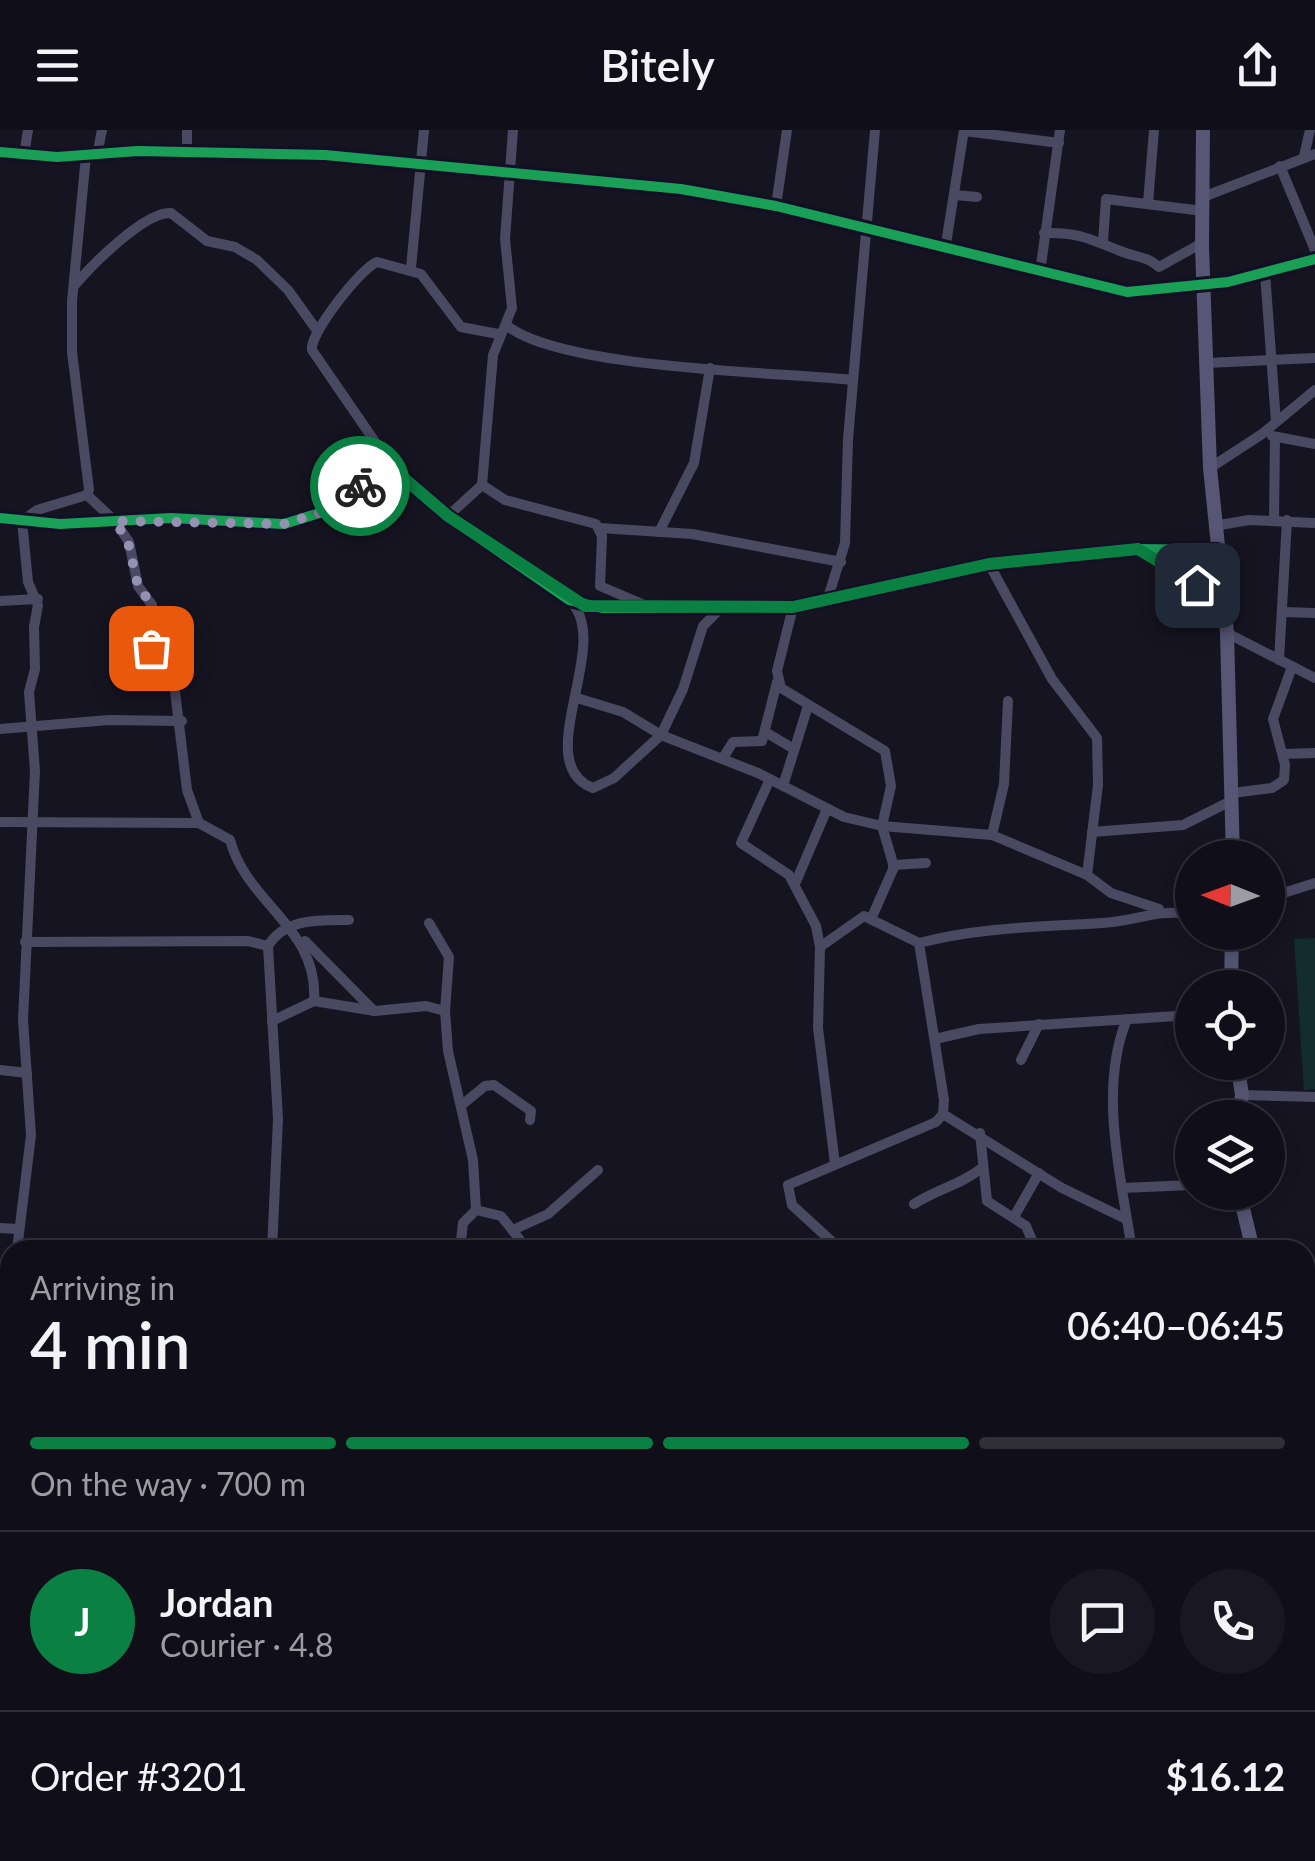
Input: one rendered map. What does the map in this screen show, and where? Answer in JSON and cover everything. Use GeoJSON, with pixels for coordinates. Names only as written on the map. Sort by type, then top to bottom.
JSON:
{"type":"FeatureCollection","features":[{"type":"Feature","properties":{"kind":"street"},"geometry":{"type":"LineString","coordinates":[[24,155],[28,130]]}},
{"type":"Feature","properties":{"kind":"street"},"geometry":{"type":"LineString","coordinates":[[86,495],[88,469],[73,380],[74,287],[91,155],[102,130]]}},
{"type":"Feature","properties":{"kind":"street"},"geometry":{"type":"LineString","coordinates":[[187,130],[187,152]]}},
{"type":"Feature","properties":{"kind":"street"},"geometry":{"type":"LineString","coordinates":[[411,268],[424,130]]}},
{"type":"Feature","properties":{"kind":"street"},"geometry":{"type":"LineString","coordinates":[[448,516],[482,485],[488,398],[502,330],[512,308],[505,240],[512,130]]}},
{"type":"Feature","properties":{"kind":"street"},"geometry":{"type":"LineString","coordinates":[[776,206],[787,130]]}},
{"type":"Feature","properties":{"kind":"street"},"geometry":{"type":"LineString","coordinates":[[827,601],[840,562],[864,227],[875,130]]}},
{"type":"Feature","properties":{"kind":"street"},"geometry":{"type":"LineString","coordinates":[[945,250],[964,130],[1059,136],[1040,272]]}},
{"type":"Feature","properties":{"kind":"street"},"geometry":{"type":"LineString","coordinates":[[1148,203],[1154,130]]}},
{"type":"Feature","properties":{"kind":"street"},"geometry":{"type":"LineString","coordinates":[[1203,130],[1202,243],[1210,468],[1226,633],[1233,840]]}},
{"type":"Feature","properties":{"kind":"street"},"geometry":{"type":"LineString","coordinates":[[1103,241],[1106,199],[1203,204],[1309,155],[1310,130]]}},
{"type":"Feature","properties":{"kind":"street"},"geometry":{"type":"LineString","coordinates":[[0,152],[325,154],[681,189],[776,206],[1127,292],[1205,286],[1315,259]]}},
{"type":"Feature","properties":{"kind":"street"},"geometry":{"type":"LineString","coordinates":[[1280,166],[1315,250]]}},
{"type":"Feature","properties":{"kind":"street"},"geometry":{"type":"LineString","coordinates":[[955,194],[976,197]]}},
{"type":"Feature","properties":{"kind":"street"},"geometry":{"type":"LineString","coordinates":[[74,287],[96,260],[155,215],[171,214],[207,241],[235,247],[257,260],[288,290],[316,329]]}},
{"type":"Feature","properties":{"kind":"street"},"geometry":{"type":"LineString","coordinates":[[1044,233],[1078,234],[1103,241],[1124,252],[1152,259],[1159,267],[1202,243]]}},
{"type":"Feature","properties":{"kind":"street"},"geometry":{"type":"LineString","coordinates":[[853,380],[710,368],[547,345],[502,330],[461,327],[429,282],[411,268],[370,264],[316,329],[312,350],[392,468],[448,516],[570,600],[602,608],[793,607],[989,564],[1138,549],[1216,550]]}},
{"type":"Feature","properties":{"kind":"street"},"geometry":{"type":"LineString","coordinates":[[1265,273],[1276,422]]}},
{"type":"Feature","properties":{"kind":"street"},"geometry":{"type":"LineString","coordinates":[[1208,363],[1315,358]]}},
{"type":"Feature","properties":{"kind":"street"},"geometry":{"type":"LineString","coordinates":[[659,532],[694,462],[710,368]]}},
{"type":"Feature","properties":{"kind":"street"},"geometry":{"type":"LineString","coordinates":[[1210,468],[1262,434],[1315,390]]}},
{"type":"Feature","properties":{"kind":"street"},"geometry":{"type":"LineString","coordinates":[[1262,434],[1315,444]]}},
{"type":"Feature","properties":{"kind":"street"},"geometry":{"type":"LineString","coordinates":[[1274,520],[1275,437]]}},
{"type":"Feature","properties":{"kind":"street"},"geometry":{"type":"LineString","coordinates":[[0,518],[284,524],[329,510],[378,470],[392,468]]}},
{"type":"Feature","properties":{"kind":"street"},"geometry":{"type":"LineString","coordinates":[[482,485],[505,500],[589,520],[600,528],[730,539],[840,562]]}},
{"type":"Feature","properties":{"kind":"street"},"geometry":{"type":"LineString","coordinates":[[86,495],[115,521],[128,542],[138,586],[151,602],[152,653],[170,667],[182,722],[188,790],[199,824]]}},
{"type":"Feature","properties":{"kind":"street"},"geometry":{"type":"LineString","coordinates":[[22,521],[37,510],[86,495]]}},
{"type":"Feature","properties":{"kind":"street"},"geometry":{"type":"LineString","coordinates":[[98,505],[101,522]]}},
{"type":"Feature","properties":{"kind":"street"},"geometry":{"type":"LineString","coordinates":[[1214,526],[1274,520],[1315,523]]}},
{"type":"Feature","properties":{"kind":"street"},"geometry":{"type":"LineString","coordinates":[[1279,660],[1287,520]]}},
{"type":"Feature","properties":{"kind":"street"},"geometry":{"type":"LineString","coordinates":[[18,1240],[31,1135],[22,1048],[34,771],[30,724],[38,599],[28,582],[22,521]]}},
{"type":"Feature","properties":{"kind":"street"},"geometry":{"type":"LineString","coordinates":[[600,528],[600,586],[650,607]]}},
{"type":"Feature","properties":{"kind":"street"},"geometry":{"type":"LineString","coordinates":[[1138,549],[1221,600]]}},
{"type":"Feature","properties":{"kind":"street"},"geometry":{"type":"LineString","coordinates":[[989,564],[1052,679],[1097,738],[1087,875]]}},
{"type":"Feature","properties":{"kind":"street"},"geometry":{"type":"LineString","coordinates":[[0,601],[38,599]]}},
{"type":"Feature","properties":{"kind":"street"},"geometry":{"type":"LineString","coordinates":[[570,600],[584,622],[577,698],[566,748],[585,785],[604,785],[661,736],[683,689],[703,626],[719,610]]}},
{"type":"Feature","properties":{"kind":"street"},"geometry":{"type":"LineString","coordinates":[[723,758],[733,742],[758,744],[767,733],[793,607]]}},
{"type":"Feature","properties":{"kind":"street"},"geometry":{"type":"LineString","coordinates":[[1283,612],[1315,612]]}},
{"type":"Feature","properties":{"kind":"street"},"geometry":{"type":"LineString","coordinates":[[1226,633],[1315,678]]}},
{"type":"Feature","properties":{"kind":"street"},"geometry":{"type":"LineString","coordinates":[[1092,832],[1183,825],[1231,797],[1272,788],[1284,780],[1283,754],[1273,719],[1292,667]]}},
{"type":"Feature","properties":{"kind":"street"},"geometry":{"type":"LineString","coordinates":[[777,681],[788,694],[845,723],[885,751],[891,786],[882,826],[894,865],[872,917]]}},
{"type":"Feature","properties":{"kind":"street"},"geometry":{"type":"LineString","coordinates":[[577,698],[623,712],[661,736],[723,758],[827,809],[882,826],[992,835],[1087,875],[1112,893],[1159,910],[1175,911]]}},
{"type":"Feature","properties":{"kind":"street"},"geometry":{"type":"LineString","coordinates":[[992,835],[1004,784],[1008,701]]}},
{"type":"Feature","properties":{"kind":"street"},"geometry":{"type":"LineString","coordinates":[[783,786],[808,706]]}},
{"type":"Feature","properties":{"kind":"street"},"geometry":{"type":"LineString","coordinates":[[0,728],[30,724],[182,722]]}},
{"type":"Feature","properties":{"kind":"street"},"geometry":{"type":"LineString","coordinates":[[767,733],[794,749]]}},
{"type":"Feature","properties":{"kind":"street"},"geometry":{"type":"LineString","coordinates":[[1283,754],[1315,753]]}},
{"type":"Feature","properties":{"kind":"street"},"geometry":{"type":"LineString","coordinates":[[770,779],[741,843],[795,884],[820,947],[818,1028],[835,1164]]}},
{"type":"Feature","properties":{"kind":"street"},"geometry":{"type":"LineString","coordinates":[[795,884],[827,809]]}},
{"type":"Feature","properties":{"kind":"street"},"geometry":{"type":"LineString","coordinates":[[0,822],[199,824],[228,837],[246,882],[375,1011]]}},
{"type":"Feature","properties":{"kind":"street"},"geometry":{"type":"LineString","coordinates":[[894,865],[926,863]]}},
{"type":"Feature","properties":{"kind":"street"},"geometry":{"type":"LineString","coordinates":[[1285,893],[1315,883]]}},
{"type":"Feature","properties":{"kind":"street"},"geometry":{"type":"LineString","coordinates":[[820,947],[856,918],[872,917],[918,943],[994,929],[1106,923],[1159,910]]}},
{"type":"Feature","properties":{"kind":"street"},"geometry":{"type":"LineString","coordinates":[[314,920],[305,943],[314,1001]]}},
{"type":"Feature","properties":{"kind":"street"},"geometry":{"type":"LineString","coordinates":[[272,1240],[278,1119],[268,946],[279,932],[292,925],[314,920],[349,920]]}},
{"type":"Feature","properties":{"kind":"street"},"geometry":{"type":"LineString","coordinates":[[429,923],[449,956],[445,1010],[450,1062],[464,1104],[476,1210]]}},
{"type":"Feature","properties":{"kind":"street"},"geometry":{"type":"LineString","coordinates":[[25,942],[248,941],[268,946]]}},
{"type":"Feature","properties":{"kind":"street"},"geometry":{"type":"LineString","coordinates":[[829,1240],[804,1218],[786,1190],[791,1182],[936,1122],[943,1114],[918,943]]}},
{"type":"Feature","properties":{"kind":"street"},"geometry":{"type":"LineString","coordinates":[[272,1021],[314,1001],[375,1011],[426,1006],[445,1010]]}},
{"type":"Feature","properties":{"kind":"street"},"geometry":{"type":"LineString","coordinates":[[935,1039],[979,1029],[1175,1016]]}},
{"type":"Feature","properties":{"kind":"street"},"geometry":{"type":"LineString","coordinates":[[1127,1019],[1115,1052],[1115,1070],[1122,1188],[1130,1240]]}},
{"type":"Feature","properties":{"kind":"street"},"geometry":{"type":"LineString","coordinates":[[1021,1060],[1039,1024]]}},
{"type":"Feature","properties":{"kind":"street"},"geometry":{"type":"LineString","coordinates":[[0,1070],[26,1073]]}},
{"type":"Feature","properties":{"kind":"street"},"geometry":{"type":"LineString","coordinates":[[1240,1080],[1241,1100]]}},
{"type":"Feature","properties":{"kind":"street"},"geometry":{"type":"LineString","coordinates":[[464,1104],[485,1086],[494,1086],[531,1110],[530,1120]]}},
{"type":"Feature","properties":{"kind":"street"},"geometry":{"type":"LineString","coordinates":[[1242,1095],[1315,1097]]}},
{"type":"Feature","properties":{"kind":"street"},"geometry":{"type":"LineString","coordinates":[[943,1114],[980,1133],[1039,1173],[1126,1218]]}},
{"type":"Feature","properties":{"kind":"street"},"geometry":{"type":"LineString","coordinates":[[980,1133],[987,1201],[1015,1215],[1032,1240]]}},
{"type":"Feature","properties":{"kind":"street"},"geometry":{"type":"LineString","coordinates":[[914,1204],[934,1192],[962,1184],[983,1167]]}},
{"type":"Feature","properties":{"kind":"street"},"geometry":{"type":"LineString","coordinates":[[515,1229],[548,1214],[598,1170]]}},
{"type":"Feature","properties":{"kind":"street"},"geometry":{"type":"LineString","coordinates":[[1015,1215],[1039,1173]]}},
{"type":"Feature","properties":{"kind":"street"},"geometry":{"type":"LineString","coordinates":[[1122,1188],[1175,1186]]}},
{"type":"Feature","properties":{"kind":"street"},"geometry":{"type":"LineString","coordinates":[[476,1210],[501,1216],[522,1240]]}},
{"type":"Feature","properties":{"kind":"street"},"geometry":{"type":"LineString","coordinates":[[461,1240],[463,1222],[476,1210]]}},
{"type":"Feature","properties":{"kind":"street"},"geometry":{"type":"LineString","coordinates":[[1243,1210],[1251,1240]]}},
{"type":"Feature","properties":{"kind":"street"},"geometry":{"type":"LineString","coordinates":[[0,1228],[18,1230]]}},
{"type":"Feature","properties":{"kind":"green space"},"geometry":{"type":"Polygon","coordinates":[[[1315,938],[1315,1089],[1304,1090],[1294,939],[1315,938]]]}},
{"type":"Feature","properties":{"kind":"cycle path"},"geometry":{"type":"LineString","coordinates":[[0,152],[57,157],[137,151],[325,155],[681,189],[776,206],[1127,292],[1228,282],[1315,259]]}},
{"type":"Feature","properties":{"kind":"cycle path"},"geometry":{"type":"LineString","coordinates":[[0,518],[60,524],[171,518],[284,524],[329,510],[377,470],[393,468],[448,516],[569,600],[602,608],[793,607],[989,564],[1138,549],[1217,550]]}},
{"type":"Feature","properties":{"kind":"way so far"},"geometry":{"type":"LineString","coordinates":[[151,648],[152,605],[138,586],[128,542],[115,521],[171,518],[284,524],[329,510],[360,486]]}},
{"type":"Feature","properties":{"kind":"route"},"geometry":{"type":"LineString","coordinates":[[360,486],[386,466],[399,471],[448,516],[570,600],[585,606],[711,610],[793,607],[989,564],[1138,549],[1197,585]]}}]}
